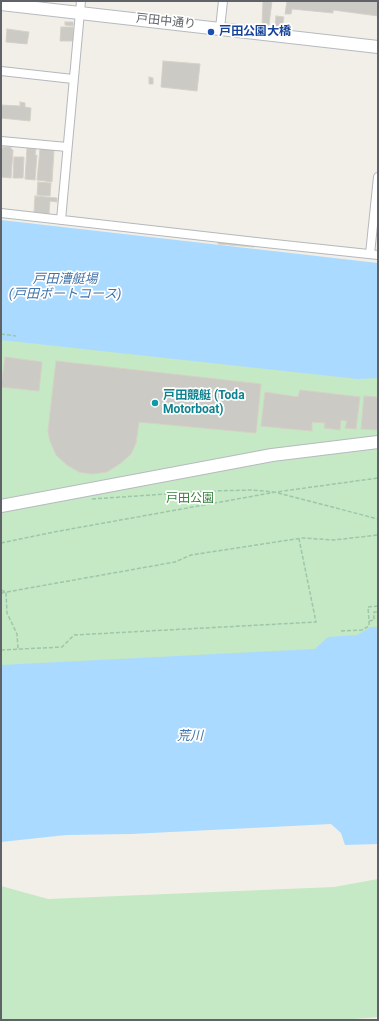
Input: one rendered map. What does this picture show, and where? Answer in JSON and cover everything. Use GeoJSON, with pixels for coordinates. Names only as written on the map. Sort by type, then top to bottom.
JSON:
{"type":"FeatureCollection","features":[{"type":"Feature","properties":{"kind":"street"},"geometry":{"type":"LineString","coordinates":[[220,28],[223,1]]}},
{"type":"Feature","properties":{"kind":"street","name":"戸田中通り"},"geometry":{"type":"LineString","coordinates":[[1,4],[81,7],[220,28],[378,47]]}},
{"type":"Feature","properties":{"kind":"street"},"geometry":{"type":"LineString","coordinates":[[61,220],[73,79],[81,7]]}},
{"type":"Feature","properties":{"kind":"street"},"geometry":{"type":"LineString","coordinates":[[1,71],[73,79]]}},
{"type":"Feature","properties":{"kind":"street"},"geometry":{"type":"LineString","coordinates":[[1,141],[67,147]]}},
{"type":"Feature","properties":{"kind":"street"},"geometry":{"type":"LineString","coordinates":[[1,213],[374,255],[378,177]]}},
{"type":"Feature","properties":{"kind":"street"},"geometry":{"type":"LineString","coordinates":[[1,506],[272,455],[378,442]]}},
{"type":"Feature","properties":{"kind":"path"},"geometry":{"type":"LineString","coordinates":[[1,334],[16,336]]}},
{"type":"Feature","properties":{"kind":"path"},"geometry":{"type":"LineString","coordinates":[[1,543],[276,492],[378,478]]}},
{"type":"Feature","properties":{"kind":"path"},"geometry":{"type":"LineString","coordinates":[[92,499],[211,491],[251,490],[276,492],[378,519]]}},
{"type":"Feature","properties":{"kind":"path"},"geometry":{"type":"LineString","coordinates":[[1,593],[175,562],[191,555],[299,539],[334,540],[378,535]]}},
{"type":"Feature","properties":{"kind":"path"},"geometry":{"type":"LineString","coordinates":[[1,650],[62,647],[74,634],[316,622],[299,539]]}},
{"type":"Feature","properties":{"kind":"path"},"geometry":{"type":"LineString","coordinates":[[1,590],[6,592]]}},
{"type":"Feature","properties":{"kind":"path"},"geometry":{"type":"LineString","coordinates":[[6,592],[7,613],[17,634],[18,649]]}},
{"type":"Feature","properties":{"kind":"path"},"geometry":{"type":"LineString","coordinates":[[341,631],[362,630],[369,626],[368,607],[378,606]]}},
{"type":"Feature","properties":{"kind":"path"},"geometry":{"type":"LineString","coordinates":[[369,621],[374,620],[374,612],[378,612]]}},
{"type":"Feature","properties":{"kind":"green space","name":"戸田公園"},"geometry":{"type":"Polygon","coordinates":[[[1,221],[378,269],[378,729],[1,734],[1,221]]]}},
{"type":"Feature","properties":{"kind":"green space"},"geometry":{"type":"Polygon","coordinates":[[[378,879],[378,1017],[342,1020],[1,1020],[1,886],[48,899],[334,887],[378,879]]]}},
{"type":"Feature","properties":{"kind":"water","name":"戸田漕艇場 (戸田ボートコース)"},"geometry":{"type":"Polygon","coordinates":[[[1,220],[378,263],[378,378],[358,379],[1,340],[1,220]]]}},
{"type":"Feature","properties":{"kind":"water","name":"荒川"},"geometry":{"type":"Polygon","coordinates":[[[371,627],[378,627],[378,844],[345,845],[341,833],[331,824],[131,834],[66,835],[1,842],[1,665],[315,649],[328,637],[357,635],[371,627]]]}},
{"type":"Feature","properties":{"kind":"building"},"geometry":{"type":"Polygon","coordinates":[[[263,1],[272,1],[269,25],[262,24],[263,1]]]}},
{"type":"Feature","properties":{"kind":"building"},"geometry":{"type":"Polygon","coordinates":[[[287,1],[378,1],[378,16],[333,10],[333,13],[292,9],[291,14],[285,14],[287,1]]]}},
{"type":"Feature","properties":{"kind":"building"},"geometry":{"type":"Polygon","coordinates":[[[276,16],[284,17],[282,28],[275,27],[276,16]]]}},
{"type":"Feature","properties":{"kind":"building"},"geometry":{"type":"Polygon","coordinates":[[[65,22],[73,22],[73,26],[65,25],[65,22]]]}},
{"type":"Feature","properties":{"kind":"building"},"geometry":{"type":"Polygon","coordinates":[[[61,27],[73,27],[73,41],[60,41],[61,27]]]}},
{"type":"Feature","properties":{"kind":"building"},"geometry":{"type":"Polygon","coordinates":[[[7,29],[29,32],[27,44],[6,42],[7,29]]]}},
{"type":"Feature","properties":{"kind":"building"},"geometry":{"type":"Polygon","coordinates":[[[163,61],[200,64],[197,91],[161,87],[163,61]]]}},
{"type":"Feature","properties":{"kind":"building"},"geometry":{"type":"Polygon","coordinates":[[[149,77],[153,78],[153,84],[149,84],[149,77]]]}},
{"type":"Feature","properties":{"kind":"building"},"geometry":{"type":"Polygon","coordinates":[[[20,102],[25,103],[25,107],[31,108],[30,121],[1,118],[1,105],[20,106],[20,102]]]}},
{"type":"Feature","properties":{"kind":"building"},"geometry":{"type":"Polygon","coordinates":[[[3,147],[11,147],[13,150],[11,178],[1,177],[1,149],[3,147]]]}},
{"type":"Feature","properties":{"kind":"building"},"geometry":{"type":"Polygon","coordinates":[[[27,148],[36,149],[35,180],[25,179],[27,148]]]}},
{"type":"Feature","properties":{"kind":"building"},"geometry":{"type":"Polygon","coordinates":[[[40,149],[54,150],[52,182],[37,180],[40,149]]]}},
{"type":"Feature","properties":{"kind":"building"},"geometry":{"type":"Polygon","coordinates":[[[14,157],[24,157],[23,178],[13,178],[14,157]]]}},
{"type":"Feature","properties":{"kind":"building"},"geometry":{"type":"Polygon","coordinates":[[[38,182],[51,183],[50,196],[37,195],[38,182]]]}},
{"type":"Feature","properties":{"kind":"building"},"geometry":{"type":"Polygon","coordinates":[[[35,196],[57,198],[57,202],[50,201],[49,214],[34,212],[35,196]]]}},
{"type":"Feature","properties":{"kind":"building"},"geometry":{"type":"Polygon","coordinates":[[[218,241],[254,244],[254,247],[218,244],[218,241]]]}},
{"type":"Feature","properties":{"kind":"building"},"geometry":{"type":"Polygon","coordinates":[[[5,357],[42,362],[39,391],[1,387],[5,357]]]}},
{"type":"Feature","properties":{"kind":"building","name":"戸田競艇 (Toda Motorboat)"},"geometry":{"type":"Polygon","coordinates":[[[56,361],[261,384],[256,433],[139,422],[136,443],[131,454],[121,463],[107,472],[92,474],[79,472],[67,465],[56,455],[50,441],[48,431],[56,361]]]}},
{"type":"Feature","properties":{"kind":"building"},"geometry":{"type":"Polygon","coordinates":[[[300,390],[360,397],[356,429],[345,428],[347,421],[341,420],[340,430],[324,428],[325,423],[312,422],[312,431],[261,426],[265,392],[298,397],[300,390]]]}},
{"type":"Feature","properties":{"kind":"building"},"geometry":{"type":"Polygon","coordinates":[[[364,396],[378,397],[378,430],[361,429],[364,396]]]}},
{"type":"Feature","properties":{"kind":"place","name":"戸田公園大橋"},"geometry":{"type":"Point","coordinates":[211,32]}},
{"type":"Feature","properties":{"kind":"place","name":"戸田競艇 (Toda Motorboat)"},"geometry":{"type":"Point","coordinates":[155,403]}}]}
